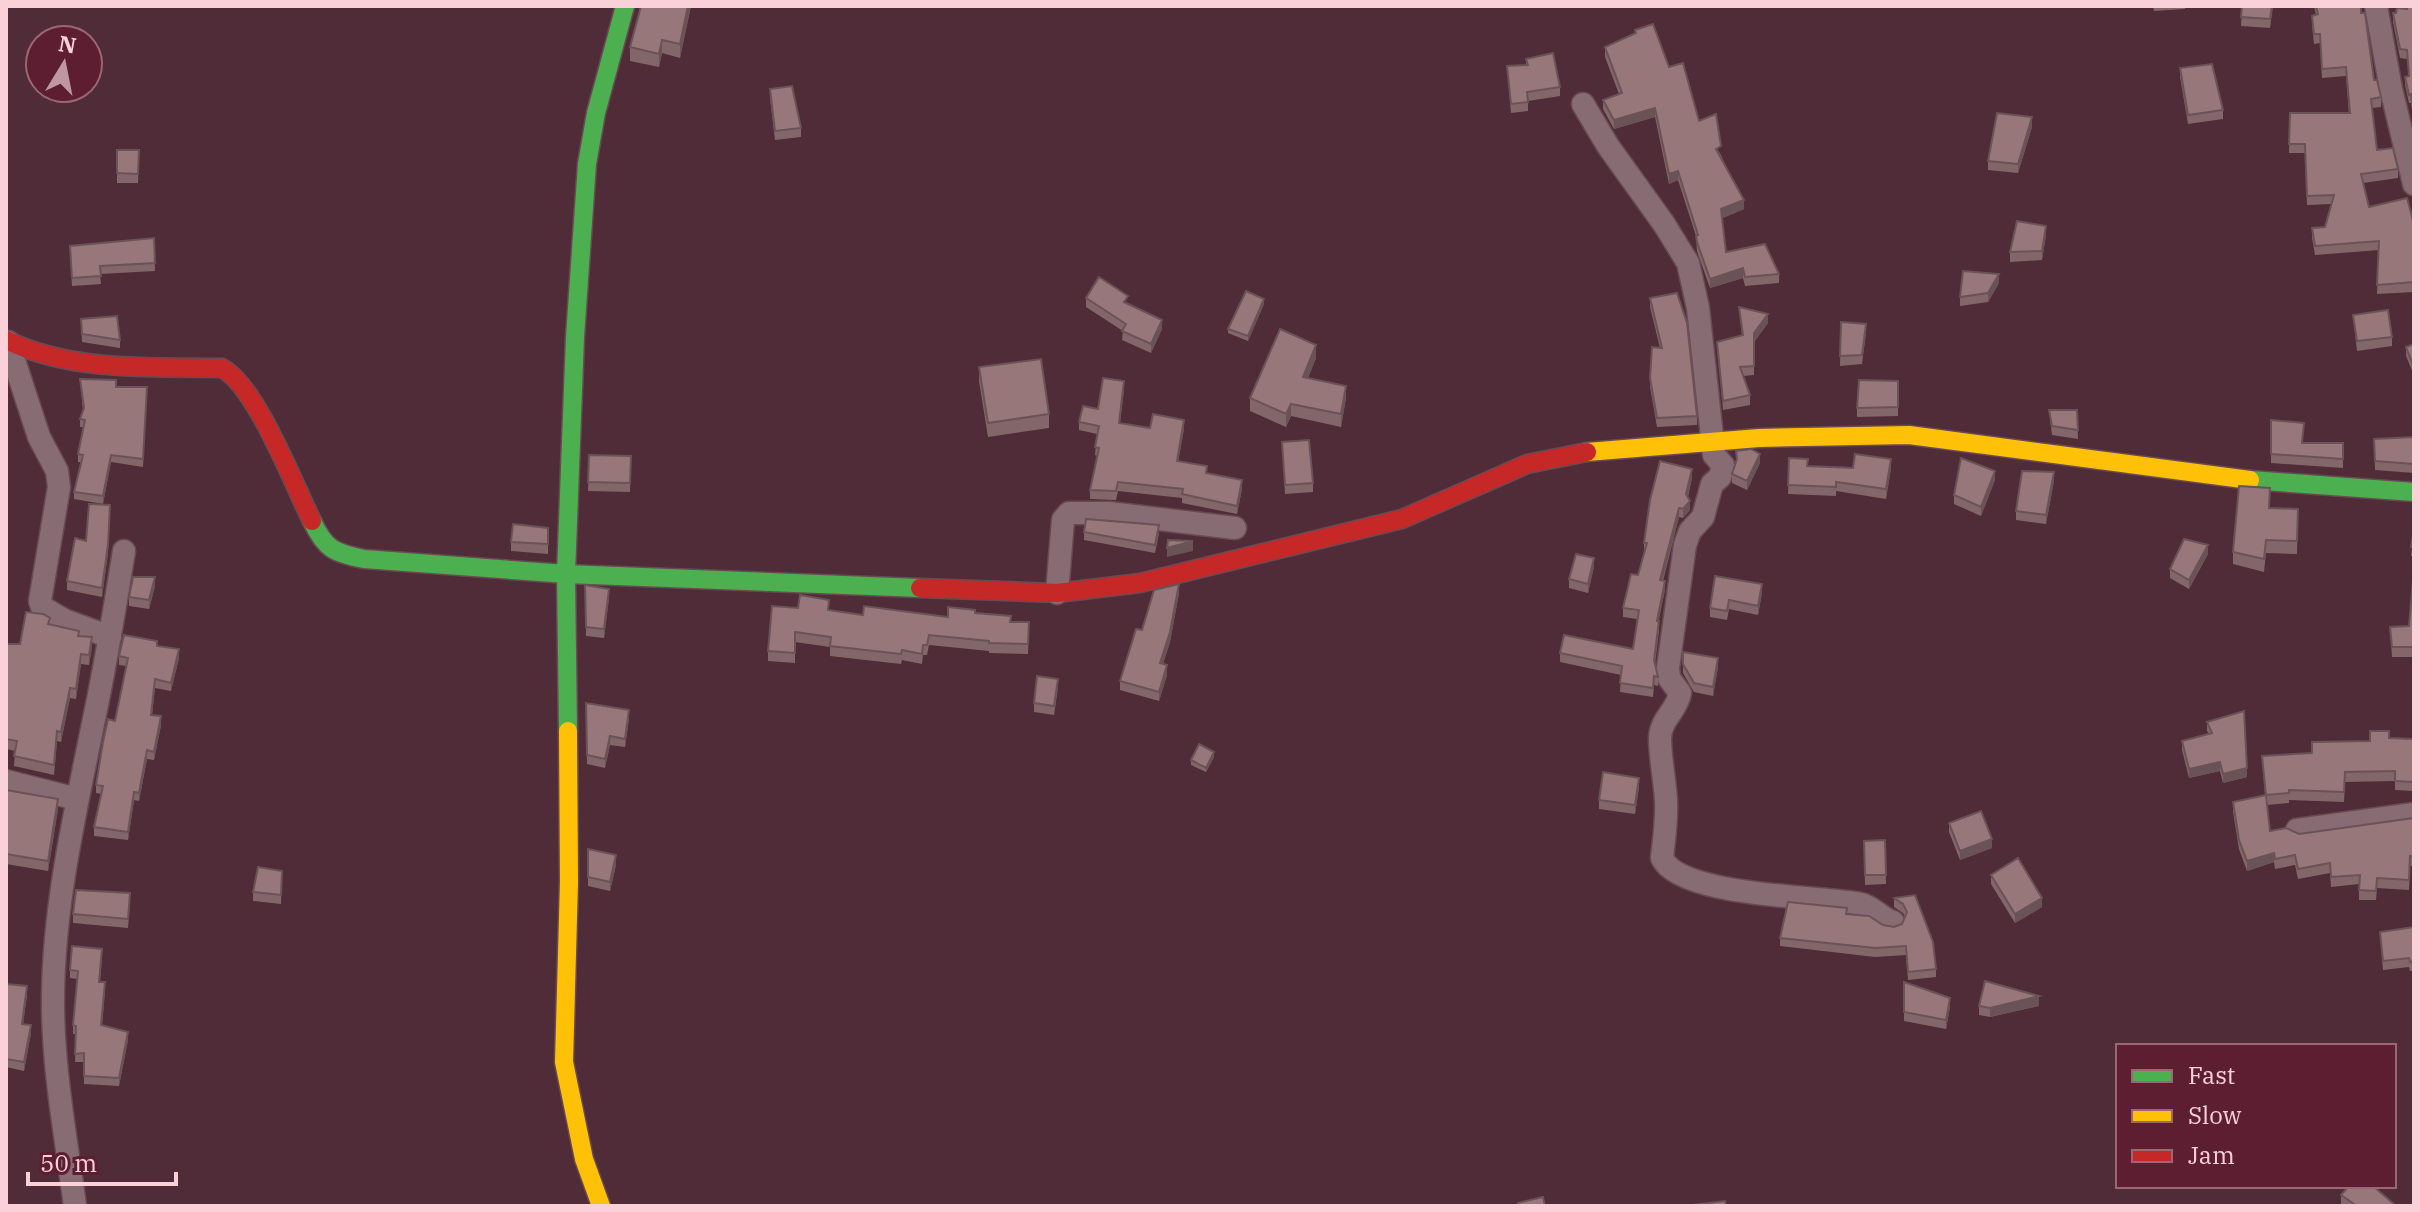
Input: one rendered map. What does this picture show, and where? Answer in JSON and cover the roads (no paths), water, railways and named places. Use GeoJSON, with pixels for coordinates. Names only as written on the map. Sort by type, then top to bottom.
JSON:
{"type":"FeatureCollection","features":[{"type":"Feature","properties":{"kind":"street"},"geometry":{"type":"LineString","coordinates":[[601,1206],[584,1159],[564,1062],[569,882],[566,574],[575,337],[587,164],[596,113],[625,6]]}},
{"type":"Feature","properties":{"kind":"street"},"geometry":{"type":"LineString","coordinates":[[2376,6],[2391,89],[2414,184]]}},
{"type":"Feature","properties":{"kind":"street"},"geometry":{"type":"LineString","coordinates":[[1583,104],[1688,263],[1698,308],[1714,455],[1723,465],[1712,484],[1703,517],[1688,534],[1672,625],[1669,678],[1680,693],[1677,705],[1666,717],[1660,738],[1666,830],[1662,858],[1677,874],[1694,882],[1865,905],[1893,922]]}},
{"type":"Feature","properties":{"kind":"street"},"geometry":{"type":"LineString","coordinates":[[7,341],[31,352],[116,367],[222,368],[235,375],[253,400],[322,542],[340,554],[364,559],[566,574],[1057,593],[1140,583],[1402,519],[1527,464],[1599,449],[1759,438],[1909,435],[2232,479],[2414,492]]}},
{"type":"Feature","properties":{"kind":"street"},"geometry":{"type":"LineString","coordinates":[[7,341],[39,437],[58,477],[59,487],[40,601],[42,607],[64,620],[110,637]]}},
{"type":"Feature","properties":{"kind":"street"},"geometry":{"type":"LineString","coordinates":[[1057,593],[1063,520],[1069,513],[1109,513],[1235,528]]}},
{"type":"Feature","properties":{"kind":"street"},"geometry":{"type":"LineString","coordinates":[[75,1206],[56,1054],[53,995],[58,931],[77,799],[124,551]]}},
{"type":"Feature","properties":{"kind":"street"},"geometry":{"type":"LineString","coordinates":[[6,781],[77,799]]}},
{"type":"Feature","properties":{"kind":"street"},"geometry":{"type":"LineString","coordinates":[[2297,830],[2414,814]]}}]}
